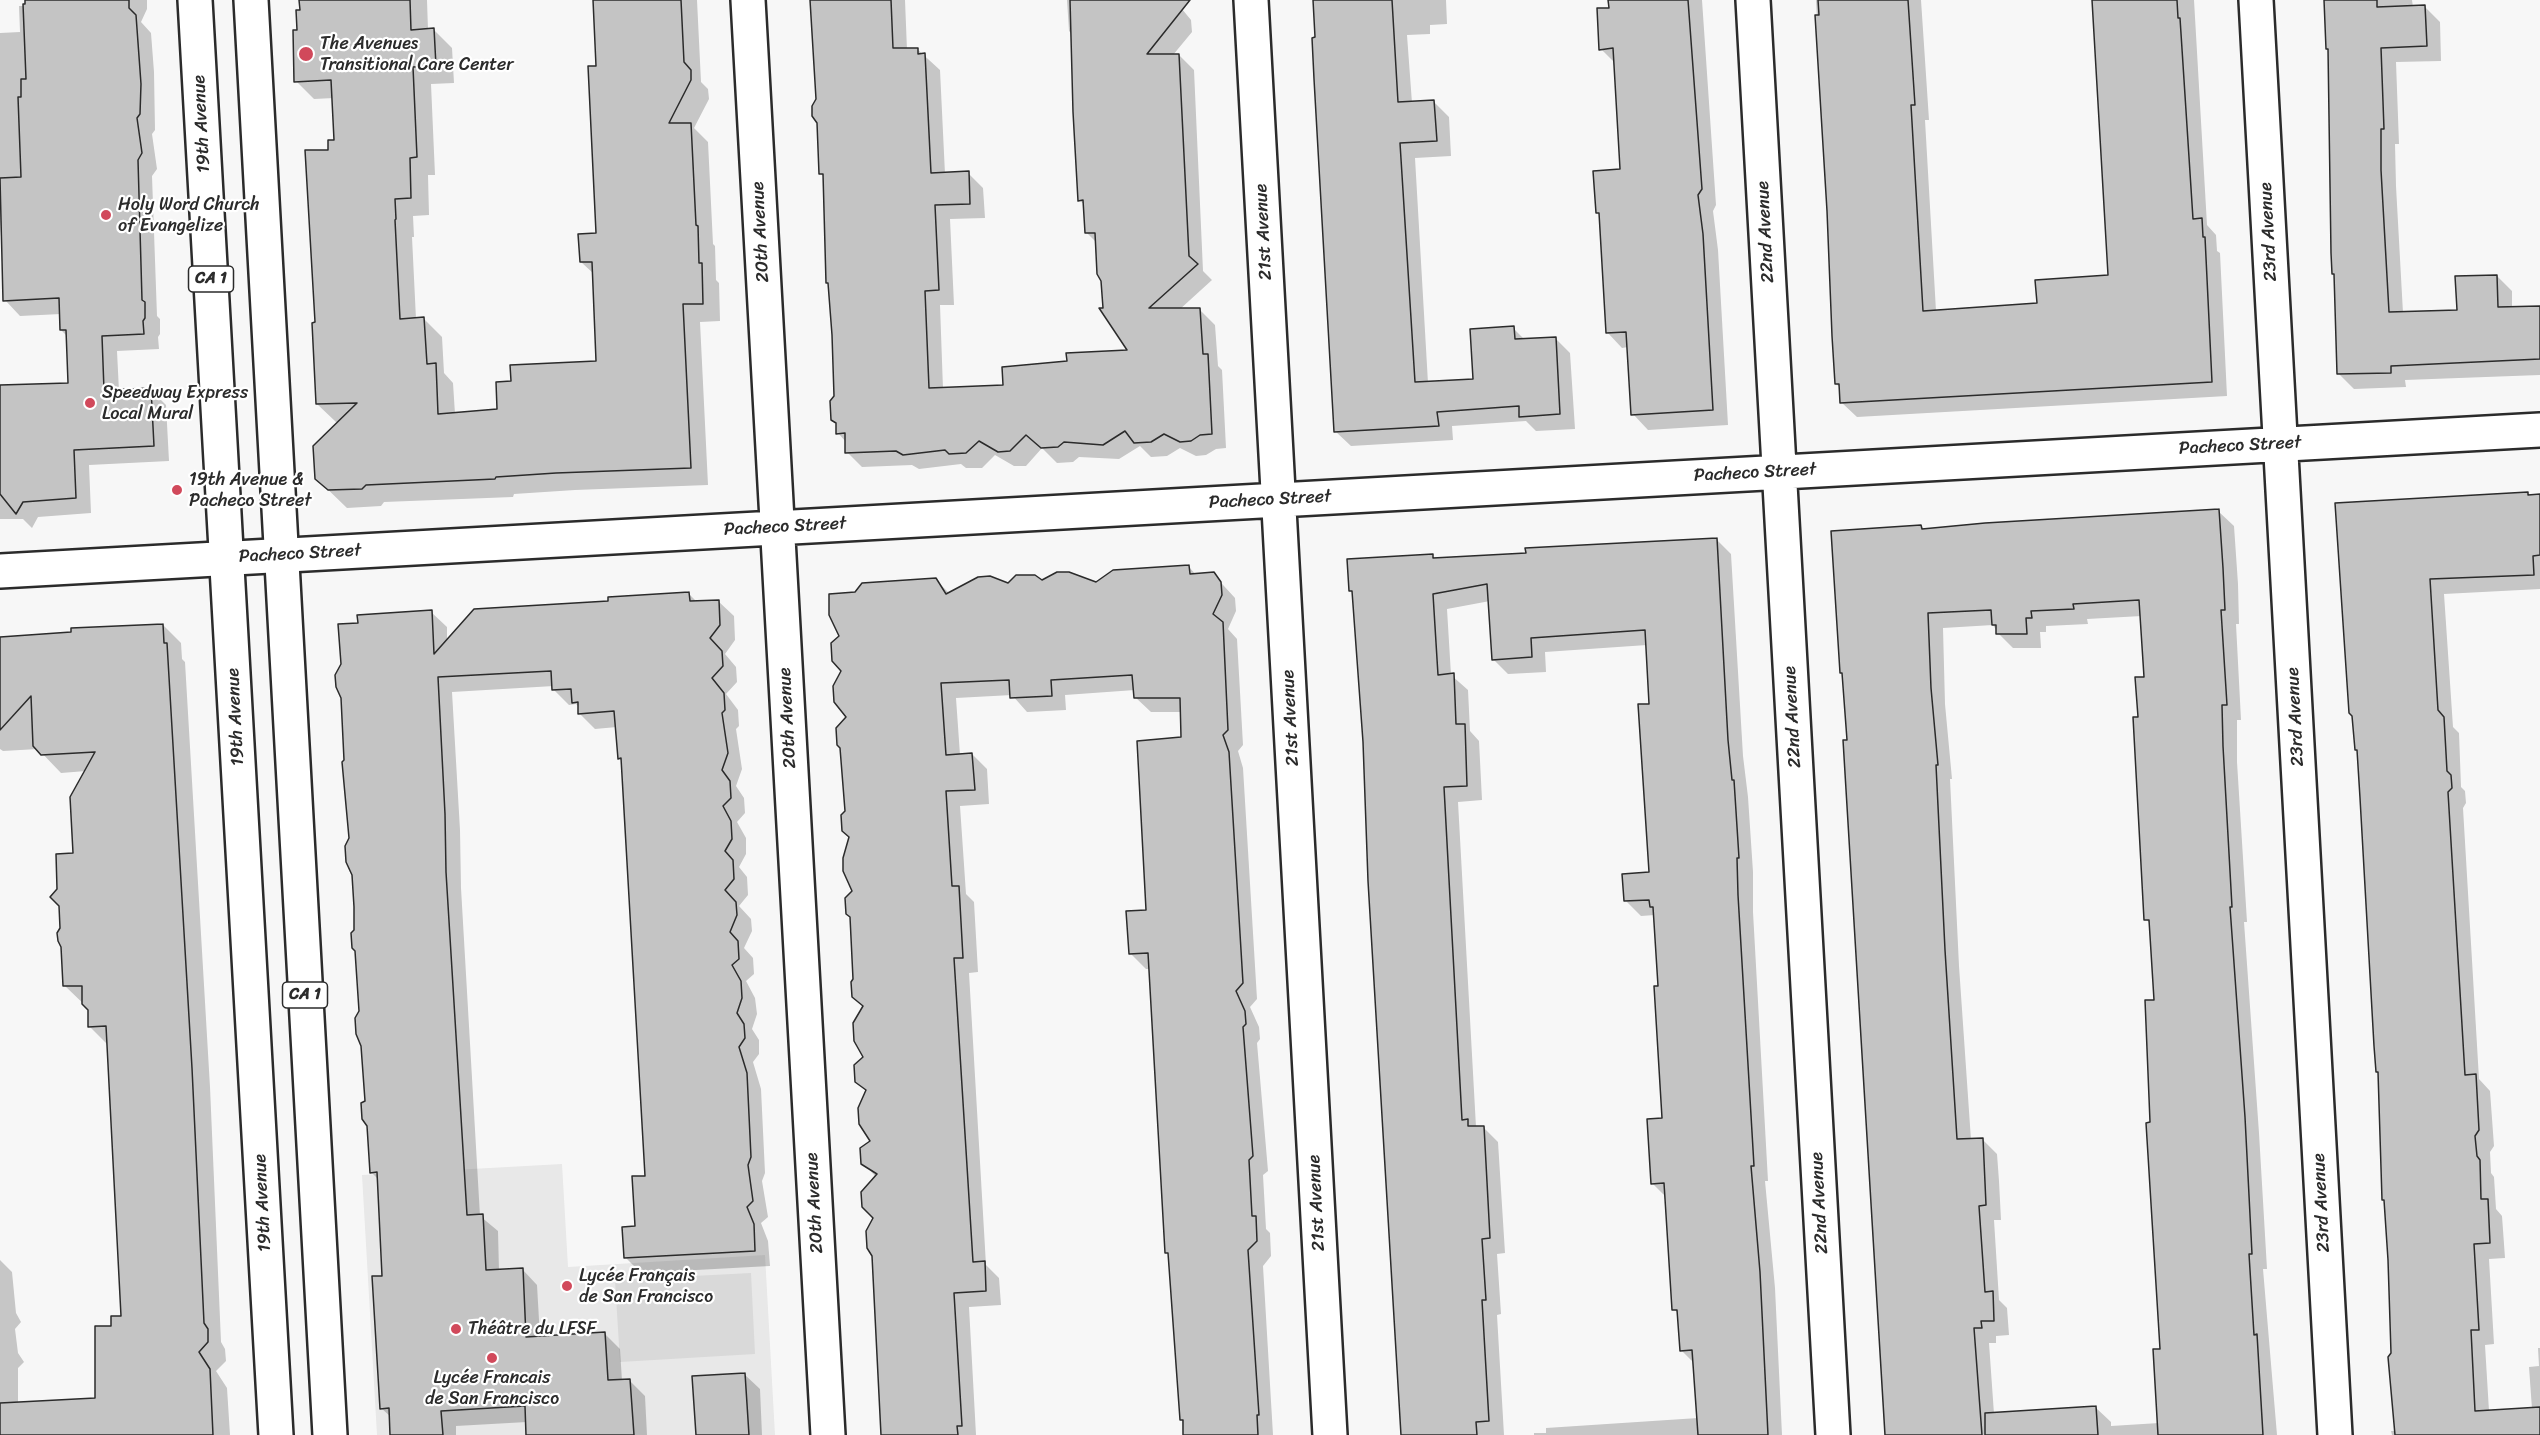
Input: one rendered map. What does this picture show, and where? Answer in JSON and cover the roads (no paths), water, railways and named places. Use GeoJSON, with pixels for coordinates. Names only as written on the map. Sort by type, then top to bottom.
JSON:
{"type":"FeatureCollection","features":[{"type":"Feature","properties":{"kind":"main road","name":"19th Avenue"},"geometry":{"type":"LineString","coordinates":[[195,0],[276,1435]]}},
{"type":"Feature","properties":{"kind":"main road","name":"CA 1"},"geometry":{"type":"LineString","coordinates":[[251,0],[330,1435]]}},
{"type":"Feature","properties":{"kind":"main road","name":"20th Avenue"},"geometry":{"type":"LineString","coordinates":[[748,0],[828,1435]]}},
{"type":"Feature","properties":{"kind":"main road","name":"21st Avenue"},"geometry":{"type":"LineString","coordinates":[[1251,0],[1330,1435]]}},
{"type":"Feature","properties":{"kind":"main road","name":"22nd Avenue"},"geometry":{"type":"LineString","coordinates":[[1753,0],[1833,1435]]}},
{"type":"Feature","properties":{"kind":"main road","name":"23rd Avenue"},"geometry":{"type":"LineString","coordinates":[[2256,0],[2335,1435]]}},
{"type":"Feature","properties":{"kind":"main road","name":"Pacheco Street"},"geometry":{"type":"LineString","coordinates":[[0,571],[2540,430]]}},
{"type":"Feature","properties":{"kind":"place","name":"The Avenues Transitional Care Center"},"geometry":{"type":"Point","coordinates":[306,54]}},
{"type":"Feature","properties":{"kind":"place","name":"Holy Word Church of Evangelize"},"geometry":{"type":"Point","coordinates":[106,215]}},
{"type":"Feature","properties":{"kind":"place","name":"Speedway Express Local Mural"},"geometry":{"type":"Point","coordinates":[90,403]}},
{"type":"Feature","properties":{"kind":"place","name":"19th Avenue & Pacheco Street"},"geometry":{"type":"Point","coordinates":[177,490]}},
{"type":"Feature","properties":{"kind":"place","name":"Lycée Français de San Francisco"},"geometry":{"type":"Point","coordinates":[567,1286]}},
{"type":"Feature","properties":{"kind":"place","name":"Théâtre du LFSF"},"geometry":{"type":"Point","coordinates":[456,1329]}},
{"type":"Feature","properties":{"kind":"place","name":"Lycée Francais de San Francisco"},"geometry":{"type":"Point","coordinates":[492,1358]}}]}
